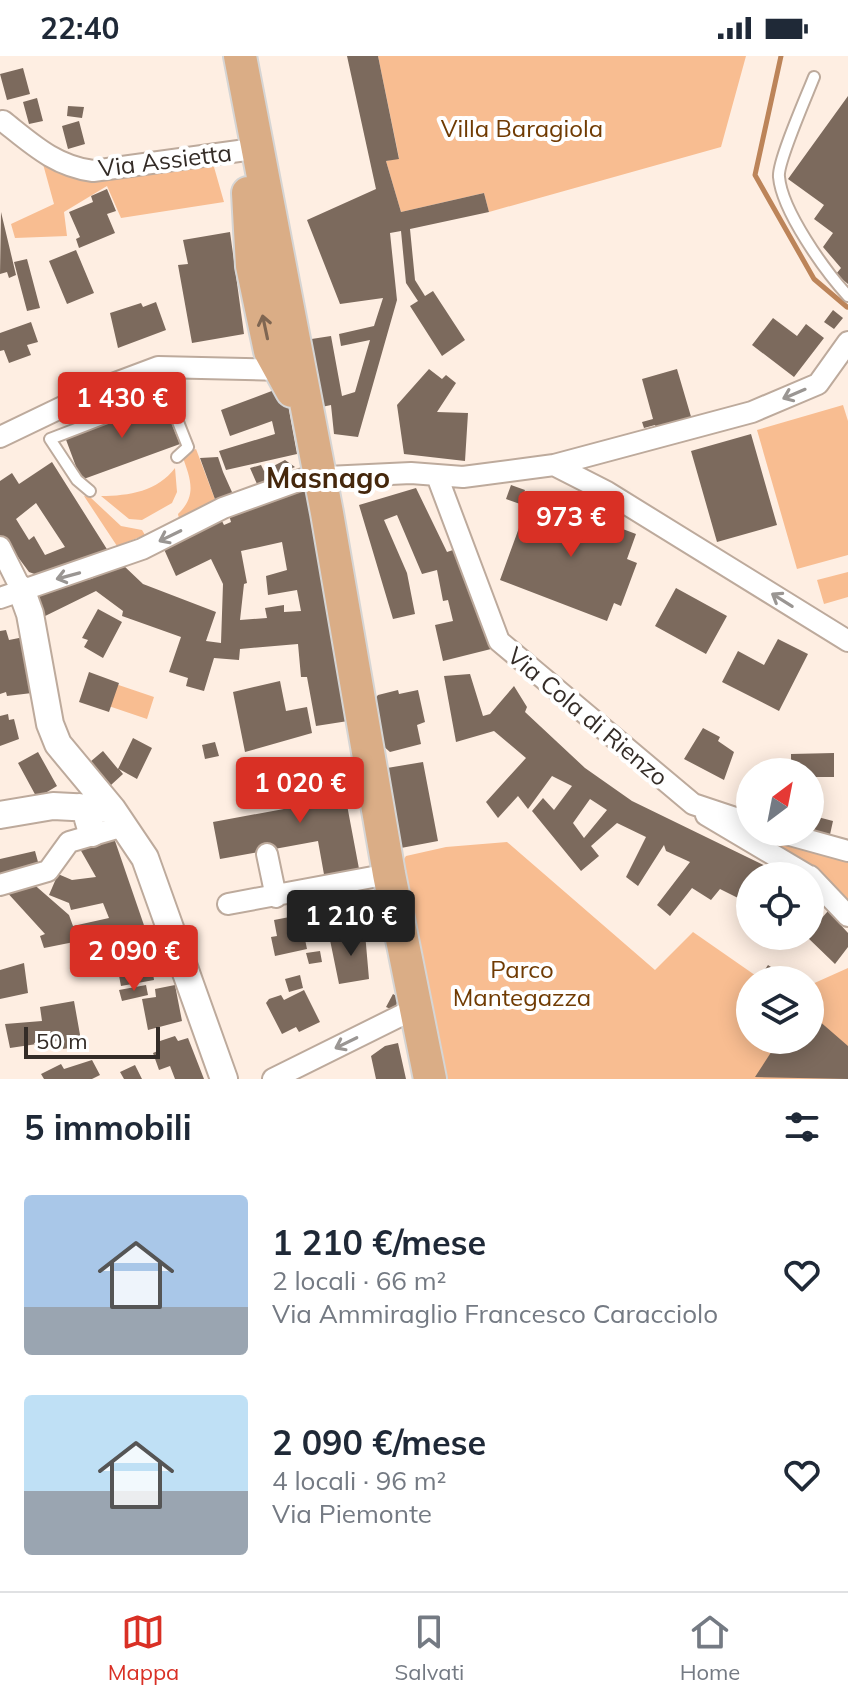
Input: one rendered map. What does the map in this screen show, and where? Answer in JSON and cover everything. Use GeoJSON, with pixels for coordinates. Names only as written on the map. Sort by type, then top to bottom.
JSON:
{"type":"FeatureCollection","features":[{"type":"Feature","properties":{"kind":"main road"},"geometry":{"type":"LineString","coordinates":[[241,59],[252,266],[270,351],[308,423]]}},
{"type":"Feature","properties":{"kind":"main road"},"geometry":{"type":"LineString","coordinates":[[241,59],[308,423],[321,477],[389,874],[407,1009],[430,1079]]}},
{"type":"Feature","properties":{"kind":"street","name":"Via Assietta"},"geometry":{"type":"LineString","coordinates":[[3,121],[51,159],[71,168],[93,171],[246,150]]}},
{"type":"Feature","properties":{"kind":"street"},"geometry":{"type":"LineString","coordinates":[[10,594],[78,574],[142,549],[223,508],[306,478],[411,473],[472,477],[554,465],[752,412],[818,384],[848,342]]}},
{"type":"Feature","properties":{"kind":"street"},"geometry":{"type":"LineString","coordinates":[[0,437],[102,388],[158,367],[282,370]]}},
{"type":"Feature","properties":{"kind":"street"},"geometry":{"type":"LineString","coordinates":[[554,465],[607,492],[848,641]]}},
{"type":"Feature","properties":{"kind":"street","name":"Via Cola di Rienzo"},"geometry":{"type":"LineString","coordinates":[[437,476],[499,641],[693,804],[736,818]]}},
{"type":"Feature","properties":{"kind":"street"},"geometry":{"type":"LineString","coordinates":[[0,547],[10,594],[30,614],[50,724],[58,744],[119,815],[145,858],[224,1079]]}},
{"type":"Feature","properties":{"kind":"street"},"geometry":{"type":"LineString","coordinates":[[12,813],[80,795],[90,782]]}},
{"type":"Feature","properties":{"kind":"street"},"geometry":{"type":"LineString","coordinates":[[693,804],[727,830],[785,862]]}},
{"type":"Feature","properties":{"kind":"street"},"geometry":{"type":"LineString","coordinates":[[12,813],[79,807],[119,815]]}},
{"type":"Feature","properties":{"kind":"street"},"geometry":{"type":"LineString","coordinates":[[79,807],[86,812],[92,833]]}},
{"type":"Feature","properties":{"kind":"street"},"geometry":{"type":"LineString","coordinates":[[0,885],[48,871],[61,848],[119,815]]}},
{"type":"Feature","properties":{"kind":"street"},"geometry":{"type":"LineString","coordinates":[[824,844],[848,851]]}},
{"type":"Feature","properties":{"kind":"street"},"geometry":{"type":"LineString","coordinates":[[267,854],[276,897]]}},
{"type":"Feature","properties":{"kind":"street"},"geometry":{"type":"LineString","coordinates":[[228,904],[389,874]]}},
{"type":"Feature","properties":{"kind":"street"},"geometry":{"type":"LineString","coordinates":[[824,891],[848,916]]}},
{"type":"Feature","properties":{"kind":"street"},"geometry":{"type":"LineString","coordinates":[[273,1079],[407,1009]]}},
{"type":"Feature","properties":{"kind":"lane"},"geometry":{"type":"LineString","coordinates":[[814,77],[778,175],[790,210],[832,278],[848,296]]}},
{"type":"Feature","properties":{"kind":"lane"},"geometry":{"type":"LineString","coordinates":[[90,491],[77,480],[50,439],[167,394],[188,447],[177,457]]}},
{"type":"Feature","properties":{"kind":"green space","name":"Villa Baragiola"},"geometry":{"type":"Polygon","coordinates":[[[378,56],[746,56],[721,147],[489,212],[484,193],[401,212],[386,161],[399,158],[378,56]]]}},
{"type":"Feature","properties":{"kind":"green space"},"geometry":{"type":"Polygon","coordinates":[[[212,160],[224,202],[121,218],[107,186],[64,212],[67,236],[15,238],[11,224],[54,204],[43,164],[73,178],[115,177],[212,160]]]}},
{"type":"Feature","properties":{"kind":"green space"},"geometry":{"type":"Polygon","coordinates":[[[843,405],[848,421],[848,555],[797,569],[757,430],[843,405]]]}},
{"type":"Feature","properties":{"kind":"green space"},"geometry":{"type":"Polygon","coordinates":[[[196,449],[216,502],[179,519],[178,514],[190,493],[188,471],[182,455],[196,449]]]}},
{"type":"Feature","properties":{"kind":"green space"},"geometry":{"type":"Polygon","coordinates":[[[175,468],[177,492],[172,503],[142,520],[129,519],[101,496],[142,491],[160,482],[175,468]]]}},
{"type":"Feature","properties":{"kind":"green space"},"geometry":{"type":"Polygon","coordinates":[[[84,496],[90,497],[121,526],[142,530],[145,535],[117,546],[84,496]]]}},
{"type":"Feature","properties":{"kind":"green space"},"geometry":{"type":"Polygon","coordinates":[[[848,572],[848,597],[824,604],[817,580],[848,572]]]}},
{"type":"Feature","properties":{"kind":"green space"},"geometry":{"type":"Polygon","coordinates":[[[92,676],[154,697],[147,719],[85,698],[92,676]]]}},
{"type":"Feature","properties":{"kind":"green space","name":"Parco Mantegazza"},"geometry":{"type":"Polygon","coordinates":[[[507,842],[655,970],[693,932],[742,966],[736,966],[736,1054],[824,1054],[824,979],[848,968],[848,1079],[444,1079],[399,867],[406,856],[446,847],[507,842]]]}},
{"type":"Feature","properties":{"kind":"green space"},"geometry":{"type":"Polygon","coordinates":[[[765,846],[804,846],[848,861],[848,902],[824,886],[824,862],[789,862],[765,846]]]}},
{"type":"Feature","properties":{"kind":"building","name":"Villa Baragiola"},"geometry":{"type":"Polygon","coordinates":[[[347,56],[378,56],[399,159],[386,161],[401,212],[484,193],[489,212],[410,229],[415,280],[425,296],[433,291],[465,340],[442,356],[410,306],[418,301],[406,283],[401,231],[390,233],[397,300],[358,437],[334,434],[331,405],[317,408],[305,340],[331,336],[342,396],[355,392],[370,340],[341,346],[339,334],[374,326],[383,298],[340,304],[307,220],[376,189],[347,56]]]}},
{"type":"Feature","properties":{"kind":"building"},"geometry":{"type":"Polygon","coordinates":[[[23,68],[30,94],[7,100],[0,74],[23,68]]]}},
{"type":"Feature","properties":{"kind":"building"},"geometry":{"type":"Polygon","coordinates":[[[848,96],[848,284],[836,274],[841,268],[823,247],[833,233],[814,219],[824,205],[788,179],[848,96]]]}},
{"type":"Feature","properties":{"kind":"building"},"geometry":{"type":"Polygon","coordinates":[[[37,98],[43,121],[29,124],[23,102],[37,98]]]}},
{"type":"Feature","properties":{"kind":"building"},"geometry":{"type":"Polygon","coordinates":[[[68,106],[84,107],[82,118],[67,116],[68,106]]]}},
{"type":"Feature","properties":{"kind":"building"},"geometry":{"type":"Polygon","coordinates":[[[79,121],[85,144],[68,149],[62,126],[79,121]]]}},
{"type":"Feature","properties":{"kind":"building"},"geometry":{"type":"Polygon","coordinates":[[[107,189],[116,211],[107,214],[115,233],[79,248],[76,239],[80,237],[69,212],[93,202],[91,196],[107,189]]]}},
{"type":"Feature","properties":{"kind":"building"},"geometry":{"type":"Polygon","coordinates":[[[1,212],[16,275],[9,278],[7,272],[0,274],[1,212]]]}},
{"type":"Feature","properties":{"kind":"building"},"geometry":{"type":"Polygon","coordinates":[[[230,232],[244,334],[192,343],[178,265],[188,264],[183,240],[230,232]]]}},
{"type":"Feature","properties":{"kind":"building"},"geometry":{"type":"Polygon","coordinates":[[[76,250],[94,293],[67,304],[49,261],[76,250]]]}},
{"type":"Feature","properties":{"kind":"building"},"geometry":{"type":"Polygon","coordinates":[[[27,259],[40,308],[27,311],[14,262],[27,259]]]}},
{"type":"Feature","properties":{"kind":"building"},"geometry":{"type":"Polygon","coordinates":[[[156,302],[166,330],[118,348],[110,313],[141,303],[143,307],[156,302]]]}},
{"type":"Feature","properties":{"kind":"building"},"geometry":{"type":"Polygon","coordinates":[[[833,310],[843,318],[834,329],[824,322],[833,310]]]}},
{"type":"Feature","properties":{"kind":"building"},"geometry":{"type":"Polygon","coordinates":[[[773,318],[797,336],[806,324],[824,338],[794,377],[752,345],[773,318]]]}},
{"type":"Feature","properties":{"kind":"building"},"geometry":{"type":"Polygon","coordinates":[[[31,322],[38,342],[27,345],[31,355],[9,363],[4,350],[0,351],[0,333],[31,322]]]}},
{"type":"Feature","properties":{"kind":"building"},"geometry":{"type":"Polygon","coordinates":[[[429,369],[442,379],[446,375],[456,383],[437,412],[468,413],[465,461],[404,454],[397,405],[429,369]]]}},
{"type":"Feature","properties":{"kind":"building"},"geometry":{"type":"Polygon","coordinates":[[[677,369],[692,420],[657,430],[655,425],[644,428],[642,422],[653,419],[642,379],[677,369]]]}},
{"type":"Feature","properties":{"kind":"building"},"geometry":{"type":"Polygon","coordinates":[[[277,389],[286,394],[297,454],[226,470],[219,451],[275,434],[272,421],[230,436],[221,410],[277,389]]]}},
{"type":"Feature","properties":{"kind":"building"},"geometry":{"type":"Polygon","coordinates":[[[162,400],[180,444],[81,480],[65,437],[162,400]]]}},
{"type":"Feature","properties":{"kind":"building"},"geometry":{"type":"Polygon","coordinates":[[[751,434],[777,525],[717,542],[691,451],[751,434]]]}},
{"type":"Feature","properties":{"kind":"building"},"geometry":{"type":"Polygon","coordinates":[[[218,457],[236,501],[216,502],[200,458],[218,457]]]}},
{"type":"Feature","properties":{"kind":"building"},"geometry":{"type":"Polygon","coordinates":[[[285,460],[295,467],[257,484],[250,468],[261,465],[264,471],[285,460]]]}},
{"type":"Feature","properties":{"kind":"building"},"geometry":{"type":"Polygon","coordinates":[[[52,462],[110,554],[40,576],[29,572],[15,553],[10,556],[0,539],[0,481],[12,473],[19,484],[52,462]],[[36,503],[16,519],[29,540],[34,536],[45,555],[65,547],[36,503]]]}},
{"type":"Feature","properties":{"kind":"building"},"geometry":{"type":"Polygon","coordinates":[[[511,485],[525,490],[520,504],[506,499],[511,485]]]}},
{"type":"Feature","properties":{"kind":"building"},"geometry":{"type":"Polygon","coordinates":[[[306,487],[336,633],[331,634],[348,721],[316,726],[307,677],[301,677],[298,644],[240,649],[239,660],[214,658],[204,691],[186,686],[188,678],[169,672],[181,637],[122,616],[123,611],[96,591],[37,620],[33,591],[91,579],[123,565],[143,584],[216,612],[206,641],[221,643],[223,584],[211,559],[176,576],[163,547],[221,519],[224,525],[231,522],[229,515],[306,487]],[[282,542],[241,551],[247,583],[244,584],[240,620],[267,618],[265,608],[284,605],[284,612],[301,611],[297,590],[268,595],[266,576],[287,570],[282,542]]]}},
{"type":"Feature","properties":{"kind":"building"},"geometry":{"type":"Polygon","coordinates":[[[416,488],[447,552],[456,549],[495,648],[443,661],[435,625],[453,621],[448,600],[443,601],[437,570],[422,574],[397,515],[384,520],[407,573],[415,614],[393,619],[359,505],[416,488]]]}},
{"type":"Feature","properties":{"kind":"building"},"geometry":{"type":"Polygon","coordinates":[[[531,495],[582,518],[583,514],[636,534],[627,559],[637,563],[621,606],[614,603],[607,621],[500,580],[531,495]]]}},
{"type":"Feature","properties":{"kind":"building"},"geometry":{"type":"Polygon","coordinates":[[[676,588],[727,616],[706,654],[655,626],[676,588]]]}},
{"type":"Feature","properties":{"kind":"building"},"geometry":{"type":"Polygon","coordinates":[[[98,609],[122,622],[103,658],[84,647],[88,640],[82,638],[98,609]]]}},
{"type":"Feature","properties":{"kind":"building"},"geometry":{"type":"Polygon","coordinates":[[[6,630],[9,640],[24,637],[32,693],[0,694],[0,631],[6,630]]]}},
{"type":"Feature","properties":{"kind":"building"},"geometry":{"type":"Polygon","coordinates":[[[778,639],[808,654],[779,711],[722,682],[738,651],[764,665],[778,639]]]}},
{"type":"Feature","properties":{"kind":"building"},"geometry":{"type":"Polygon","coordinates":[[[89,672],[119,683],[109,712],[79,702],[89,672]]]}},
{"type":"Feature","properties":{"kind":"building"},"geometry":{"type":"Polygon","coordinates":[[[470,674],[483,716],[490,714],[514,686],[527,707],[525,712],[585,768],[632,801],[757,862],[736,862],[736,897],[720,889],[711,900],[692,888],[670,916],[657,905],[690,862],[666,851],[664,845],[638,886],[626,877],[646,837],[617,823],[591,846],[599,856],[581,871],[532,811],[543,798],[554,810],[572,786],[552,776],[528,809],[518,796],[498,818],[486,802],[526,758],[494,731],[456,742],[444,676],[470,674]],[[590,799],[573,823],[584,838],[607,810],[590,799]]]}},
{"type":"Feature","properties":{"kind":"building"},"geometry":{"type":"Polygon","coordinates":[[[280,681],[286,711],[307,707],[312,733],[245,752],[233,692],[280,681]]]}},
{"type":"Feature","properties":{"kind":"building"},"geometry":{"type":"Polygon","coordinates":[[[398,690],[399,694],[418,690],[425,722],[417,725],[421,744],[390,752],[382,745],[374,700],[378,695],[398,690]]]}},
{"type":"Feature","properties":{"kind":"building"},"geometry":{"type":"Polygon","coordinates":[[[8,714],[9,720],[14,719],[19,739],[0,746],[0,716],[8,714]]]}},
{"type":"Feature","properties":{"kind":"building"},"geometry":{"type":"Polygon","coordinates":[[[703,728],[720,737],[718,741],[734,752],[724,780],[684,759],[703,728]]]}},
{"type":"Feature","properties":{"kind":"building"},"geometry":{"type":"Polygon","coordinates":[[[133,738],[152,748],[137,779],[119,769],[123,774],[111,785],[90,762],[103,751],[118,769],[133,738]]]}},
{"type":"Feature","properties":{"kind":"building"},"geometry":{"type":"Polygon","coordinates":[[[215,742],[219,756],[205,759],[202,745],[215,742]]]}},
{"type":"Feature","properties":{"kind":"building"},"geometry":{"type":"Polygon","coordinates":[[[38,752],[57,786],[37,798],[18,763],[38,752]]]}},
{"type":"Feature","properties":{"kind":"building"},"geometry":{"type":"Polygon","coordinates":[[[834,753],[834,777],[824,777],[824,758],[791,758],[791,754],[834,753]]]}},
{"type":"Feature","properties":{"kind":"building"},"geometry":{"type":"Polygon","coordinates":[[[338,757],[360,874],[325,880],[318,841],[220,859],[213,822],[311,804],[303,763],[338,757]]]}},
{"type":"Feature","properties":{"kind":"building"},"geometry":{"type":"Polygon","coordinates":[[[423,762],[438,841],[401,848],[387,768],[423,762]]]}},
{"type":"Feature","properties":{"kind":"building"},"geometry":{"type":"Polygon","coordinates":[[[824,819],[833,821],[829,839],[824,838],[824,819]]]}},
{"type":"Feature","properties":{"kind":"building"},"geometry":{"type":"Polygon","coordinates":[[[114,838],[147,934],[154,980],[121,986],[111,935],[79,946],[79,941],[44,948],[40,936],[45,934],[4,889],[30,881],[69,915],[73,926],[109,918],[103,903],[71,910],[69,903],[49,895],[58,874],[72,880],[96,877],[80,849],[114,838]]]}},
{"type":"Feature","properties":{"kind":"building"},"geometry":{"type":"Polygon","coordinates":[[[35,851],[41,873],[0,883],[0,859],[35,851]]]}},
{"type":"Feature","properties":{"kind":"building"},"geometry":{"type":"Polygon","coordinates":[[[368,890],[371,906],[333,913],[330,898],[368,890]]]}},
{"type":"Feature","properties":{"kind":"building"},"geometry":{"type":"Polygon","coordinates":[[[828,911],[848,933],[848,947],[835,964],[820,950],[824,950],[824,916],[828,911]]]}},
{"type":"Feature","properties":{"kind":"building"},"geometry":{"type":"Polygon","coordinates":[[[300,915],[307,949],[275,956],[271,937],[277,936],[274,920],[300,915]]]}},
{"type":"Feature","properties":{"kind":"building"},"geometry":{"type":"Polygon","coordinates":[[[365,933],[369,979],[339,984],[330,940],[365,933]]]}},
{"type":"Feature","properties":{"kind":"building"},"geometry":{"type":"Polygon","coordinates":[[[320,951],[322,962],[309,964],[306,953],[320,951]]]}},
{"type":"Feature","properties":{"kind":"building"},"geometry":{"type":"Polygon","coordinates":[[[24,963],[28,993],[0,999],[0,970],[24,963]]]}},
{"type":"Feature","properties":{"kind":"building"},"geometry":{"type":"Polygon","coordinates":[[[300,975],[303,988],[289,992],[285,979],[300,975]]]}},
{"type":"Feature","properties":{"kind":"building"},"geometry":{"type":"Polygon","coordinates":[[[146,985],[148,995],[122,1001],[119,990],[146,985]]]}},
{"type":"Feature","properties":{"kind":"building"},"geometry":{"type":"Polygon","coordinates":[[[175,985],[182,1021],[148,1030],[142,999],[156,997],[155,989],[175,985]]]}},
{"type":"Feature","properties":{"kind":"building"},"geometry":{"type":"Polygon","coordinates":[[[304,990],[320,1022],[299,1032],[296,1027],[282,1034],[266,1003],[281,995],[284,1000],[304,990]]]}},
{"type":"Feature","properties":{"kind":"building"},"geometry":{"type":"Polygon","coordinates":[[[393,994],[400,998],[393,1010],[386,1007],[393,994]]]}},
{"type":"Feature","properties":{"kind":"building"},"geometry":{"type":"Polygon","coordinates":[[[74,1001],[82,1046],[63,1049],[62,1043],[57,1041],[10,1048],[5,1024],[42,1021],[40,1007],[74,1001]]]}},
{"type":"Feature","properties":{"kind":"building"},"geometry":{"type":"Polygon","coordinates":[[[824,1025],[848,1046],[848,1079],[755,1077],[770,1054],[824,1054],[824,1025]]]}},
{"type":"Feature","properties":{"kind":"building"},"geometry":{"type":"Polygon","coordinates":[[[175,1036],[178,1041],[188,1038],[204,1079],[175,1079],[170,1066],[159,1070],[153,1053],[160,1050],[157,1042],[175,1036]]]}},
{"type":"Feature","properties":{"kind":"building"},"geometry":{"type":"Polygon","coordinates":[[[398,1043],[406,1079],[376,1079],[371,1056],[385,1046],[398,1043]]]}},
{"type":"Feature","properties":{"kind":"building"},"geometry":{"type":"Polygon","coordinates":[[[92,1060],[100,1075],[92,1079],[44,1079],[41,1074],[61,1064],[64,1069],[92,1060]]]}},
{"type":"Feature","properties":{"kind":"building"},"geometry":{"type":"Polygon","coordinates":[[[135,1065],[142,1079],[124,1079],[120,1072],[135,1065]]]}},
{"type":"Feature","properties":{"kind":"waterway"},"geometry":{"type":"LineString","coordinates":[[781,56],[755,175],[814,279],[847,307]]}},
{"type":"Feature","properties":{"kind":"district","name":"Masnago"},"geometry":{"type":"Point","coordinates":[328,477]}}]}
